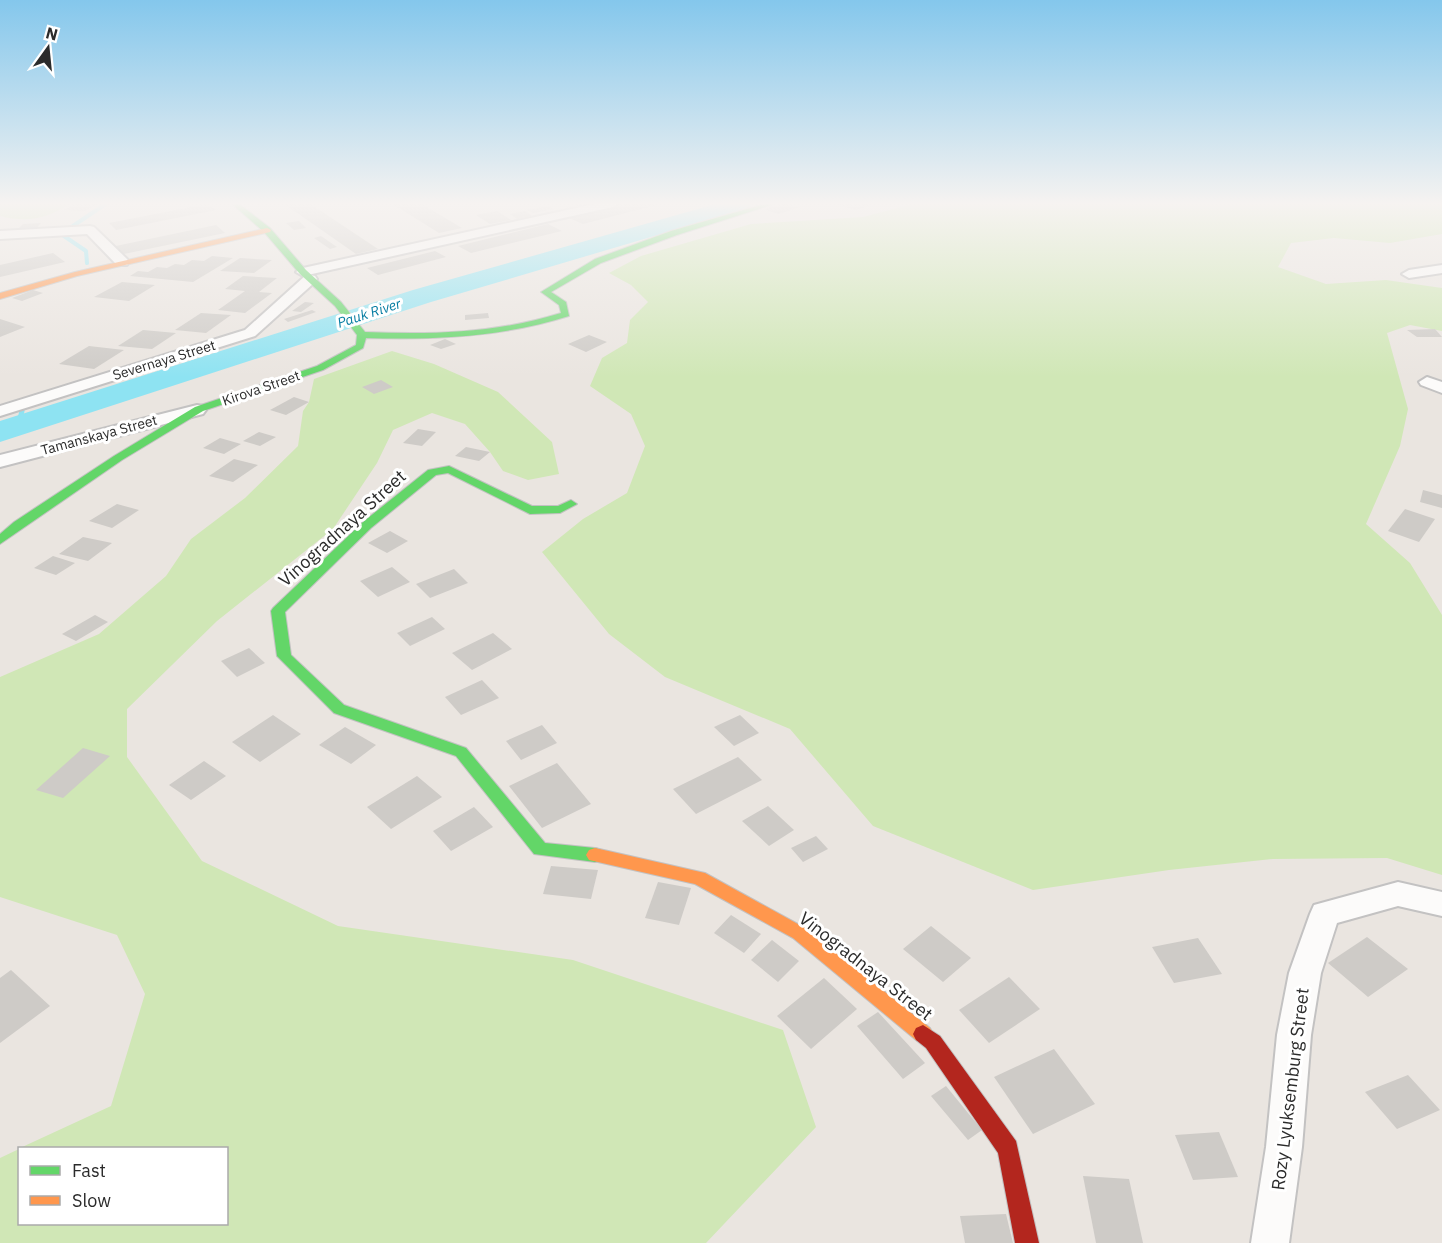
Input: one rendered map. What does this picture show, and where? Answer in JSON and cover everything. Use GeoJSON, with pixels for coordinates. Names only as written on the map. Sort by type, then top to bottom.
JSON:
{"type":"FeatureCollection","features":[{"type":"Feature","properties":{"kind":"street"},"geometry":{"type":"LineString","coordinates":[[0,296],[58,278],[127,261]]}},
{"type":"Feature","properties":{"kind":"street"},"geometry":{"type":"LineString","coordinates":[[294,261],[338,304],[362,335],[428,337],[513,331],[542,324],[567,314],[563,304],[545,292],[598,261]]}},
{"type":"Feature","properties":{"kind":"street"},"geometry":{"type":"LineString","coordinates":[[306,275],[366,261]]}},
{"type":"Feature","properties":{"kind":"street"},"geometry":{"type":"LineString","coordinates":[[1409,274],[1442,269]]}},
{"type":"Feature","properties":{"kind":"street","name":"Severnaya Street"},"geometry":{"type":"LineString","coordinates":[[0,411],[250,333],[306,275]]}},
{"type":"Feature","properties":{"kind":"street","name":"Kirova Street"},"geometry":{"type":"LineString","coordinates":[[0,540],[18,525],[118,458],[199,409],[320,368],[360,346],[362,335]]}},
{"type":"Feature","properties":{"kind":"street","name":"Tamanskaya Street"},"geometry":{"type":"LineString","coordinates":[[0,461],[199,409]]}},
{"type":"Feature","properties":{"kind":"street","name":"Vinogradnaya Street"},"geometry":{"type":"LineString","coordinates":[[570,504],[560,509],[530,510],[449,469],[432,472],[368,525],[278,611],[284,656],[339,709],[461,752],[540,849],[608,857],[699,878],[799,933],[933,1042],[1008,1149],[1027,1243]]}},
{"type":"Feature","properties":{"kind":"street","name":"Rozy Lyuksemburg Street"},"geometry":{"type":"LineString","coordinates":[[1270,1243],[1284,1147],[1294,1035],[1305,973],[1325,914],[1398,894],[1442,904]]}},
{"type":"Feature","properties":{"kind":"green space"},"geometry":{"type":"Polygon","coordinates":[[[632,261],[1281,261],[1278,267],[1326,284],[1386,280],[1442,288],[1442,331],[1410,325],[1387,333],[1408,409],[1400,446],[1366,524],[1410,563],[1442,615],[1442,875],[1387,858],[1273,859],[1169,870],[1033,890],[873,826],[790,729],[665,677],[609,634],[542,552],[583,519],[627,493],[645,446],[631,414],[590,386],[602,358],[627,343],[630,320],[648,302],[631,285],[609,273],[632,261]]]}},
{"type":"Feature","properties":{"kind":"green space"},"geometry":{"type":"Polygon","coordinates":[[[392,351],[434,364],[498,392],[552,442],[559,474],[528,480],[503,471],[490,452],[465,424],[432,413],[393,430],[377,463],[333,529],[217,621],[127,709],[127,757],[202,861],[338,926],[573,960],[783,1030],[816,1127],[706,1243],[0,1243],[0,1158],[18,1149],[18,1225],[228,1225],[228,1147],[22,1147],[111,1106],[145,994],[117,935],[0,897],[0,677],[99,634],[166,576],[191,539],[245,498],[298,446],[303,411],[309,402],[314,379],[392,351]]]}},
{"type":"Feature","properties":{"kind":"building"},"geometry":{"type":"Polygon","coordinates":[[[18,261],[65,262],[0,277],[0,265],[18,261]]]}},
{"type":"Feature","properties":{"kind":"building"},"geometry":{"type":"Polygon","coordinates":[[[190,261],[228,261],[193,282],[130,276],[138,271],[148,272],[157,267],[184,265],[190,261]]]}},
{"type":"Feature","properties":{"kind":"building"},"geometry":{"type":"Polygon","coordinates":[[[235,261],[271,261],[254,273],[220,271],[235,261]]]}},
{"type":"Feature","properties":{"kind":"building"},"geometry":{"type":"Polygon","coordinates":[[[395,261],[431,261],[378,275],[367,268],[395,261]]]}},
{"type":"Feature","properties":{"kind":"building"},"geometry":{"type":"Polygon","coordinates":[[[243,276],[277,278],[259,292],[272,293],[245,313],[218,310],[245,291],[225,289],[243,276]]]}},
{"type":"Feature","properties":{"kind":"building"},"geometry":{"type":"Polygon","coordinates":[[[122,282],[155,285],[129,301],[94,297],[122,282]]]}},
{"type":"Feature","properties":{"kind":"building"},"geometry":{"type":"Polygon","coordinates":[[[33,290],[43,293],[22,301],[12,298],[33,290]]]}},
{"type":"Feature","properties":{"kind":"building"},"geometry":{"type":"Polygon","coordinates":[[[305,302],[314,303],[301,312],[292,311],[305,302]]]}},
{"type":"Feature","properties":{"kind":"building"},"geometry":{"type":"Polygon","coordinates":[[[312,310],[316,312],[288,322],[284,319],[312,310]]]}},
{"type":"Feature","properties":{"kind":"building"},"geometry":{"type":"Polygon","coordinates":[[[201,313],[231,315],[206,333],[175,330],[201,313]]]}},
{"type":"Feature","properties":{"kind":"building"},"geometry":{"type":"Polygon","coordinates":[[[488,313],[489,318],[465,320],[465,315],[488,313]]]}},
{"type":"Feature","properties":{"kind":"building"},"geometry":{"type":"Polygon","coordinates":[[[0,319],[25,327],[0,337],[0,319]]]}},
{"type":"Feature","properties":{"kind":"building"},"geometry":{"type":"Polygon","coordinates":[[[1435,329],[1442,337],[1417,337],[1407,330],[1435,329]]]}},
{"type":"Feature","properties":{"kind":"building"},"geometry":{"type":"Polygon","coordinates":[[[143,330],[176,333],[152,349],[118,346],[143,330]]]}},
{"type":"Feature","properties":{"kind":"building"},"geometry":{"type":"Polygon","coordinates":[[[589,335],[607,342],[586,352],[568,344],[589,335]]]}},
{"type":"Feature","properties":{"kind":"building"},"geometry":{"type":"Polygon","coordinates":[[[445,339],[456,344],[441,349],[430,345],[445,339]]]}},
{"type":"Feature","properties":{"kind":"building"},"geometry":{"type":"Polygon","coordinates":[[[89,346],[124,350],[94,369],[59,364],[89,346]]]}},
{"type":"Feature","properties":{"kind":"building"},"geometry":{"type":"Polygon","coordinates":[[[381,380],[393,387],[374,394],[362,387],[381,380]]]}},
{"type":"Feature","properties":{"kind":"building"},"geometry":{"type":"Polygon","coordinates":[[[294,397],[309,402],[286,415],[270,410],[294,397]]]}},
{"type":"Feature","properties":{"kind":"building"},"geometry":{"type":"Polygon","coordinates":[[[418,429],[436,432],[422,446],[403,443],[418,429]]]}},
{"type":"Feature","properties":{"kind":"building"},"geometry":{"type":"Polygon","coordinates":[[[259,432],[276,437],[260,446],[243,441],[259,432]]]}},
{"type":"Feature","properties":{"kind":"building"},"geometry":{"type":"Polygon","coordinates":[[[220,438],[241,444],[224,454],[203,448],[220,438]]]}},
{"type":"Feature","properties":{"kind":"building"},"geometry":{"type":"Polygon","coordinates":[[[466,447],[490,452],[479,461],[455,456],[466,447]]]}},
{"type":"Feature","properties":{"kind":"building"},"geometry":{"type":"Polygon","coordinates":[[[234,459],[258,465],[233,482],[209,476],[234,459]]]}},
{"type":"Feature","properties":{"kind":"building"},"geometry":{"type":"Polygon","coordinates":[[[1423,490],[1442,495],[1442,508],[1420,502],[1423,490]]]}},
{"type":"Feature","properties":{"kind":"building"},"geometry":{"type":"Polygon","coordinates":[[[117,504],[139,510],[112,528],[89,521],[117,504]]]}},
{"type":"Feature","properties":{"kind":"building"},"geometry":{"type":"Polygon","coordinates":[[[1405,509],[1435,519],[1419,542],[1388,531],[1405,509]]]}},
{"type":"Feature","properties":{"kind":"building"},"geometry":{"type":"Polygon","coordinates":[[[390,531],[408,541],[387,553],[368,543],[390,531]]]}},
{"type":"Feature","properties":{"kind":"building"},"geometry":{"type":"Polygon","coordinates":[[[83,537],[112,543],[88,561],[59,554],[83,537]]]}},
{"type":"Feature","properties":{"kind":"building"},"geometry":{"type":"Polygon","coordinates":[[[53,556],[75,563],[56,575],[34,568],[53,556]]]}},
{"type":"Feature","properties":{"kind":"building"},"geometry":{"type":"Polygon","coordinates":[[[392,567],[410,582],[378,597],[360,581],[392,567]]]}},
{"type":"Feature","properties":{"kind":"building"},"geometry":{"type":"Polygon","coordinates":[[[454,569],[468,583],[430,598],[416,584],[454,569]]]}},
{"type":"Feature","properties":{"kind":"building"},"geometry":{"type":"Polygon","coordinates":[[[95,615],[108,622],[76,641],[62,634],[95,615]]]}},
{"type":"Feature","properties":{"kind":"building"},"geometry":{"type":"Polygon","coordinates":[[[432,617],[445,629],[410,646],[397,633],[432,617]]]}},
{"type":"Feature","properties":{"kind":"building"},"geometry":{"type":"Polygon","coordinates":[[[493,633],[512,649],[472,670],[452,653],[493,633]]]}},
{"type":"Feature","properties":{"kind":"building"},"geometry":{"type":"Polygon","coordinates":[[[249,648],[265,663],[237,677],[221,661],[249,648]]]}},
{"type":"Feature","properties":{"kind":"building"},"geometry":{"type":"Polygon","coordinates":[[[482,680],[499,698],[461,715],[445,697],[482,680]]]}},
{"type":"Feature","properties":{"kind":"building"},"geometry":{"type":"Polygon","coordinates":[[[273,715],[301,734],[260,762],[232,742],[273,715]]]}},
{"type":"Feature","properties":{"kind":"building"},"geometry":{"type":"Polygon","coordinates":[[[740,715],[759,733],[734,746],[714,727],[740,715]]]}},
{"type":"Feature","properties":{"kind":"building"},"geometry":{"type":"Polygon","coordinates":[[[542,725],[557,743],[521,760],[506,741],[542,725]]]}},
{"type":"Feature","properties":{"kind":"building"},"geometry":{"type":"Polygon","coordinates":[[[345,727],[376,745],[351,764],[319,745],[345,727]]]}},
{"type":"Feature","properties":{"kind":"building"},"geometry":{"type":"Polygon","coordinates":[[[83,748],[110,756],[63,798],[36,790],[83,748]]]}},
{"type":"Feature","properties":{"kind":"building"},"geometry":{"type":"Polygon","coordinates":[[[738,757],[762,780],[696,814],[673,789],[738,757]]]}},
{"type":"Feature","properties":{"kind":"building"},"geometry":{"type":"Polygon","coordinates":[[[204,761],[226,776],[191,800],[169,785],[204,761]]]}},
{"type":"Feature","properties":{"kind":"building"},"geometry":{"type":"Polygon","coordinates":[[[557,763],[591,804],[542,828],[509,786],[557,763]]]}},
{"type":"Feature","properties":{"kind":"building"},"geometry":{"type":"Polygon","coordinates":[[[417,776],[442,797],[391,829],[367,807],[417,776]]]}},
{"type":"Feature","properties":{"kind":"building"},"geometry":{"type":"Polygon","coordinates":[[[768,806],[794,830],[769,846],[742,821],[768,806]]]}},
{"type":"Feature","properties":{"kind":"building"},"geometry":{"type":"Polygon","coordinates":[[[474,807],[493,827],[451,851],[433,831],[474,807]]]}},
{"type":"Feature","properties":{"kind":"building"},"geometry":{"type":"Polygon","coordinates":[[[816,836],[828,849],[803,862],[791,848],[816,836]]]}},
{"type":"Feature","properties":{"kind":"building"},"geometry":{"type":"Polygon","coordinates":[[[551,866],[598,870],[591,899],[543,894],[551,866]]]}},
{"type":"Feature","properties":{"kind":"building"},"geometry":{"type":"Polygon","coordinates":[[[658,882],[691,888],[679,925],[645,918],[658,882]]]}},
{"type":"Feature","properties":{"kind":"building"},"geometry":{"type":"Polygon","coordinates":[[[731,915],[761,934],[744,953],[714,933],[731,915]]]}},
{"type":"Feature","properties":{"kind":"building"},"geometry":{"type":"Polygon","coordinates":[[[931,926],[971,958],[943,982],[903,949],[931,926]]]}},
{"type":"Feature","properties":{"kind":"building"},"geometry":{"type":"Polygon","coordinates":[[[1367,937],[1408,969],[1368,997],[1328,963],[1367,937]]]}},
{"type":"Feature","properties":{"kind":"building"},"geometry":{"type":"Polygon","coordinates":[[[1198,938],[1222,974],[1174,983],[1152,947],[1198,938]]]}},
{"type":"Feature","properties":{"kind":"building"},"geometry":{"type":"Polygon","coordinates":[[[772,940],[799,961],[778,982],[751,960],[772,940]]]}},
{"type":"Feature","properties":{"kind":"building"},"geometry":{"type":"Polygon","coordinates":[[[11,970],[50,1006],[0,1043],[0,978],[11,970]]]}},
{"type":"Feature","properties":{"kind":"building"},"geometry":{"type":"Polygon","coordinates":[[[1009,977],[1040,1009],[989,1043],[959,1010],[1009,977]]]}},
{"type":"Feature","properties":{"kind":"building"},"geometry":{"type":"Polygon","coordinates":[[[824,978],[857,1009],[811,1049],[777,1016],[824,978]]]}},
{"type":"Feature","properties":{"kind":"building"},"geometry":{"type":"Polygon","coordinates":[[[878,1012],[925,1063],[903,1079],[857,1026],[878,1012]]]}},
{"type":"Feature","properties":{"kind":"building"},"geometry":{"type":"Polygon","coordinates":[[[1054,1049],[1095,1104],[1033,1134],[994,1077],[1054,1049]]]}},
{"type":"Feature","properties":{"kind":"building"},"geometry":{"type":"Polygon","coordinates":[[[1408,1075],[1440,1110],[1397,1129],[1365,1092],[1408,1075]]]}},
{"type":"Feature","properties":{"kind":"building"},"geometry":{"type":"Polygon","coordinates":[[[946,1086],[982,1130],[968,1140],[931,1096],[946,1086]]]}},
{"type":"Feature","properties":{"kind":"building"},"geometry":{"type":"Polygon","coordinates":[[[1219,1132],[1238,1177],[1193,1180],[1175,1135],[1219,1132]]]}},
{"type":"Feature","properties":{"kind":"building"},"geometry":{"type":"Polygon","coordinates":[[[1083,1176],[1129,1179],[1143,1243],[1096,1243],[1083,1176]]]}},
{"type":"Feature","properties":{"kind":"building"},"geometry":{"type":"Polygon","coordinates":[[[1006,1214],[1013,1243],[965,1243],[960,1216],[1006,1214]]]}},
{"type":"Feature","properties":{"kind":"waterway","name":"Pauk River"},"geometry":{"type":"LineString","coordinates":[[0,432],[422,296],[542,261]]}},
{"type":"Feature","properties":{"kind":"waterway"},"geometry":{"type":"LineString","coordinates":[[18,426],[22,411]]}},
{"type":"Feature","properties":{"kind":"traffic: fast"},"geometry":{"type":"LineString","coordinates":[[0,540],[18,525],[118,458],[199,409],[320,368],[360,346],[362,335],[338,304],[294,261]]}},
{"type":"Feature","properties":{"kind":"traffic: fast"},"geometry":{"type":"LineString","coordinates":[[362,335],[465,335],[541,322],[566,314],[563,304],[545,292],[598,261]]}},
{"type":"Feature","properties":{"kind":"traffic: fast"},"geometry":{"type":"LineString","coordinates":[[571,504],[560,509],[530,510],[449,469],[432,472],[367,525],[278,611],[284,656],[339,709],[461,752],[540,849],[595,855]]}},
{"type":"Feature","properties":{"kind":"traffic: slow"},"geometry":{"type":"LineString","coordinates":[[0,296],[75,274],[132,261]]}},
{"type":"Feature","properties":{"kind":"traffic: slow"},"geometry":{"type":"LineString","coordinates":[[595,855],[699,878],[799,933],[923,1034]]}},
{"type":"Feature","properties":{"kind":"traffic: jam"},"geometry":{"type":"LineString","coordinates":[[923,1034],[933,1042],[1008,1149],[1027,1243]]}}]}
